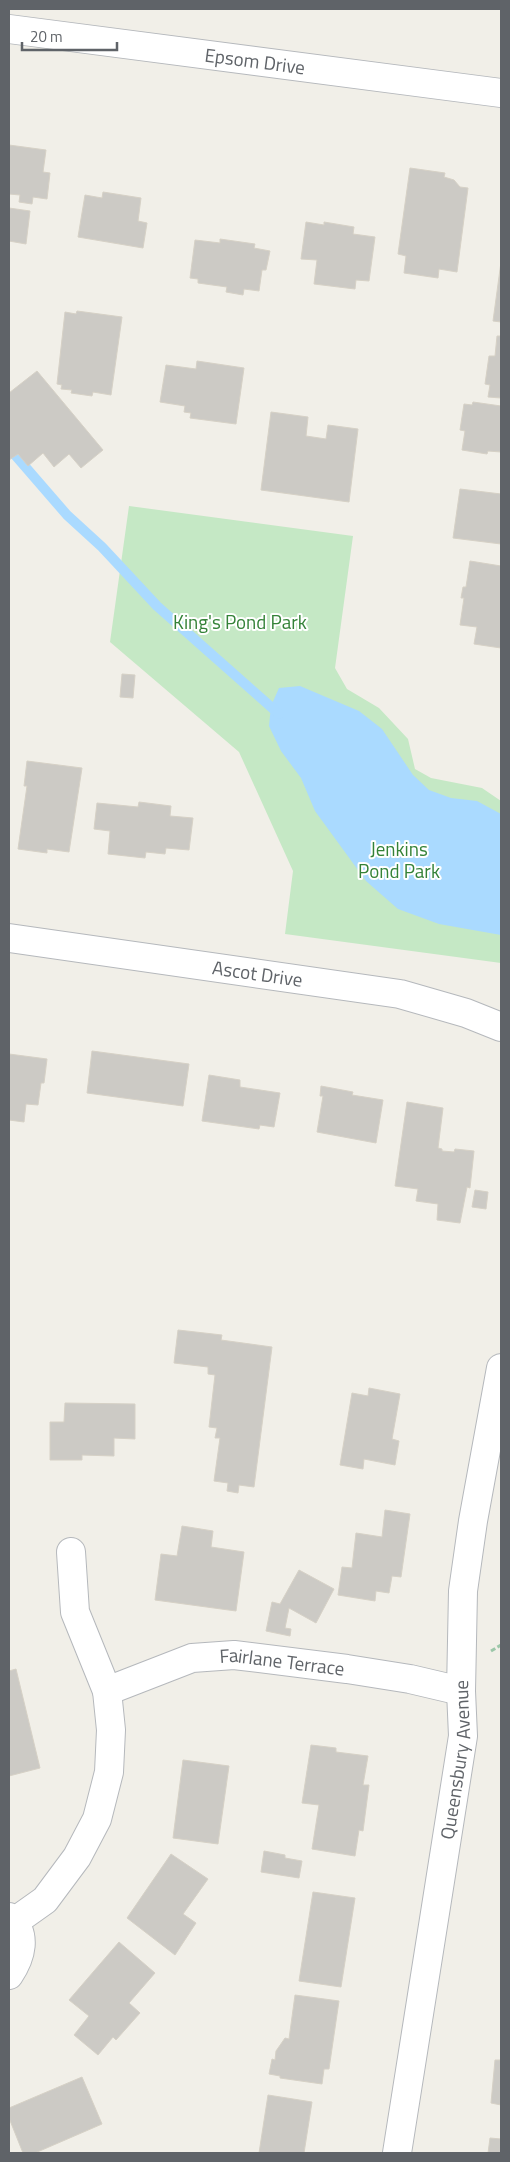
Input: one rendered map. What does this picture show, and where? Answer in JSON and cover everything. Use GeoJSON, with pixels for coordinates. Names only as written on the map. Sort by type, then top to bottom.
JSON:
{"type":"FeatureCollection","features":[{"type":"Feature","properties":{"kind":"street","name":"Epsom Drive"},"geometry":{"type":"LineString","coordinates":[[9,29],[501,93]]}},
{"type":"Feature","properties":{"kind":"street","name":"Ascot Drive"},"geometry":{"type":"LineString","coordinates":[[9,938],[400,994],[466,1013],[501,1027]]}},
{"type":"Feature","properties":{"kind":"street","name":"Queensbury Avenue"},"geometry":{"type":"LineString","coordinates":[[397,2153],[464,1736],[462,1691],[463,1591],[473,1521],[501,1368]]}},
{"type":"Feature","properties":{"kind":"street"},"geometry":{"type":"LineString","coordinates":[[9,1976],[19,1960],[21,1940],[11,1920],[44,1900],[77,1857],[97,1819],[109,1772],[112,1730],[107,1691],[75,1612],[70,1552]]}},
{"type":"Feature","properties":{"kind":"street","name":"Fairlane Terrace"},"geometry":{"type":"LineString","coordinates":[[107,1691],[192,1658],[234,1655],[356,1670],[410,1679],[462,1691]]}},
{"type":"Feature","properties":{"kind":"green space","name":"King's Pond Park"},"geometry":{"type":"Polygon","coordinates":[[[129,506],[353,536],[335,668],[347,689],[379,708],[408,739],[415,769],[431,778],[482,788],[501,801],[501,963],[285,934],[293,871],[239,752],[110,642],[129,506]]]}},
{"type":"Feature","properties":{"kind":"water","name":"Jenkins Pond Park"},"geometry":{"type":"Polygon","coordinates":[[[300,686],[359,711],[382,729],[413,775],[429,790],[451,798],[477,801],[501,814],[501,935],[439,924],[398,909],[366,881],[315,811],[301,778],[281,751],[269,726],[271,706],[279,688],[300,686]]]}},
{"type":"Feature","properties":{"kind":"building"},"geometry":{"type":"Polygon","coordinates":[[[9,145],[46,150],[43,172],[50,173],[47,199],[33,197],[32,204],[19,202],[20,195],[9,194],[9,145]]]}},
{"type":"Feature","properties":{"kind":"building"},"geometry":{"type":"Polygon","coordinates":[[[410,168],[445,173],[444,177],[454,180],[460,187],[468,188],[457,272],[439,269],[438,278],[404,273],[406,256],[398,254],[410,168]]]}},
{"type":"Feature","properties":{"kind":"building"},"geometry":{"type":"Polygon","coordinates":[[[103,192],[141,198],[138,221],[147,223],[143,248],[78,237],[85,195],[102,198],[103,192]]]}},
{"type":"Feature","properties":{"kind":"building"},"geometry":{"type":"Polygon","coordinates":[[[9,208],[30,211],[26,244],[9,241],[9,208]]]}},
{"type":"Feature","properties":{"kind":"building"},"geometry":{"type":"Polygon","coordinates":[[[306,222],[324,225],[324,222],[354,227],[353,234],[375,237],[369,281],[356,280],[355,289],[314,284],[317,260],[301,259],[306,222]]]}},
{"type":"Feature","properties":{"kind":"building"},"geometry":{"type":"Polygon","coordinates":[[[220,239],[255,244],[254,248],[270,251],[266,270],[262,270],[259,291],[244,289],[243,295],[226,292],[227,287],[198,283],[198,279],[190,278],[195,240],[220,243],[220,239]]]}},
{"type":"Feature","properties":{"kind":"building"},"geometry":{"type":"Polygon","coordinates":[[[501,262],[501,322],[493,321],[501,262]]]}},
{"type":"Feature","properties":{"kind":"building"},"geometry":{"type":"Polygon","coordinates":[[[77,311],[122,317],[111,395],[93,392],[92,396],[71,393],[72,390],[61,389],[62,385],[57,384],[65,312],[76,314],[77,311]]]}},
{"type":"Feature","properties":{"kind":"building"},"geometry":{"type":"Polygon","coordinates":[[[497,336],[501,336],[501,398],[488,397],[490,385],[485,384],[489,356],[495,356],[497,336]]]}},
{"type":"Feature","properties":{"kind":"building"},"geometry":{"type":"Polygon","coordinates":[[[197,361],[244,368],[236,424],[190,418],[191,413],[184,412],[185,406],[160,402],[166,365],[196,369],[197,361]]]}},
{"type":"Feature","properties":{"kind":"building"},"geometry":{"type":"Polygon","coordinates":[[[37,371],[103,450],[81,468],[69,454],[54,467],[43,453],[28,466],[18,454],[9,460],[9,393],[37,371]]]}},
{"type":"Feature","properties":{"kind":"building"},"geometry":{"type":"Polygon","coordinates":[[[473,402],[501,406],[501,452],[488,451],[487,454],[462,450],[465,431],[460,430],[464,404],[472,405],[473,402]]]}},
{"type":"Feature","properties":{"kind":"building"},"geometry":{"type":"Polygon","coordinates":[[[271,412],[308,417],[306,436],[326,439],[328,425],[358,429],[349,502],[261,490],[271,412]]]}},
{"type":"Feature","properties":{"kind":"building"},"geometry":{"type":"Polygon","coordinates":[[[460,489],[501,494],[501,544],[453,538],[460,489]]]}},
{"type":"Feature","properties":{"kind":"building"},"geometry":{"type":"Polygon","coordinates":[[[470,561],[501,566],[501,648],[474,644],[477,627],[460,625],[464,598],[461,598],[463,587],[466,587],[470,561]]]}},
{"type":"Feature","properties":{"kind":"building"},"geometry":{"type":"Polygon","coordinates":[[[122,674],[135,675],[133,698],[120,697],[122,674]]]}},
{"type":"Feature","properties":{"kind":"building"},"geometry":{"type":"Polygon","coordinates":[[[27,761],[82,768],[69,852],[47,849],[47,853],[18,849],[27,786],[24,786],[27,761]]]}},
{"type":"Feature","properties":{"kind":"building"},"geometry":{"type":"Polygon","coordinates":[[[139,802],[171,806],[170,816],[193,818],[189,850],[166,848],[165,854],[146,852],[145,858],[108,854],[110,831],[94,829],[97,803],[138,807],[139,802]]]}},
{"type":"Feature","properties":{"kind":"building"},"geometry":{"type":"Polygon","coordinates":[[[92,1051],[189,1064],[183,1106],[87,1093],[92,1051]]]}},
{"type":"Feature","properties":{"kind":"building"},"geometry":{"type":"Polygon","coordinates":[[[9,1054],[47,1059],[44,1083],[41,1083],[38,1105],[26,1104],[24,1122],[9,1120],[9,1054]]]}},
{"type":"Feature","properties":{"kind":"building"},"geometry":{"type":"Polygon","coordinates":[[[209,1075],[240,1080],[240,1087],[280,1093],[274,1127],[260,1125],[259,1129],[202,1121],[209,1075]]]}},
{"type":"Feature","properties":{"kind":"building"},"geometry":{"type":"Polygon","coordinates":[[[321,1086],[353,1092],[352,1095],[383,1100],[376,1143],[317,1132],[323,1096],[320,1096],[321,1086]]]}},
{"type":"Feature","properties":{"kind":"building"},"geometry":{"type":"Polygon","coordinates":[[[407,1102],[443,1108],[438,1148],[442,1149],[442,1151],[454,1152],[455,1149],[474,1151],[470,1188],[467,1187],[460,1223],[437,1220],[438,1204],[416,1201],[418,1189],[395,1186],[407,1102]]]}},
{"type":"Feature","properties":{"kind":"building"},"geometry":{"type":"Polygon","coordinates":[[[475,1190],[488,1192],[486,1209],[472,1207],[475,1190]]]}},
{"type":"Feature","properties":{"kind":"building"},"geometry":{"type":"Polygon","coordinates":[[[178,1330],[222,1335],[221,1340],[272,1347],[254,1487],[239,1485],[238,1493],[227,1491],[228,1483],[214,1481],[220,1438],[215,1438],[217,1428],[209,1427],[215,1375],[208,1374],[208,1367],[174,1363],[178,1330]]]}},
{"type":"Feature","properties":{"kind":"building"},"geometry":{"type":"Polygon","coordinates":[[[369,1388],[400,1394],[392,1439],[399,1441],[395,1465],[364,1459],[363,1469],[340,1465],[352,1393],[368,1396],[369,1388]]]}},
{"type":"Feature","properties":{"kind":"building"},"geometry":{"type":"Polygon","coordinates":[[[65,1403],[135,1404],[135,1439],[114,1438],[114,1456],[82,1455],[82,1460],[50,1460],[50,1422],[64,1422],[65,1403]]]}},
{"type":"Feature","properties":{"kind":"building"},"geometry":{"type":"Polygon","coordinates":[[[385,1510],[410,1514],[401,1577],[392,1576],[389,1593],[376,1591],[375,1601],[338,1595],[342,1567],[352,1568],[356,1533],[382,1537],[385,1510]]]}},
{"type":"Feature","properties":{"kind":"building"},"geometry":{"type":"Polygon","coordinates":[[[182,1526],[213,1531],[211,1547],[244,1552],[236,1611],[155,1600],[161,1554],[177,1556],[182,1526]]]}},
{"type":"Feature","properties":{"kind":"building"},"geometry":{"type":"Polygon","coordinates":[[[299,1570],[334,1589],[316,1623],[289,1608],[285,1628],[291,1629],[290,1636],[266,1631],[272,1602],[280,1604],[299,1570]]]}},
{"type":"Feature","properties":{"kind":"building"},"geometry":{"type":"Polygon","coordinates":[[[16,1669],[40,1768],[9,1776],[9,1671],[16,1669]]]}},
{"type":"Feature","properties":{"kind":"building"},"geometry":{"type":"Polygon","coordinates":[[[311,1745],[336,1748],[336,1752],[368,1756],[363,1785],[369,1785],[363,1831],[359,1830],[355,1856],[312,1849],[319,1805],[302,1803],[311,1745]]]}},
{"type":"Feature","properties":{"kind":"building"},"geometry":{"type":"Polygon","coordinates":[[[183,1760],[229,1766],[218,1844],[173,1838],[183,1760]]]}},
{"type":"Feature","properties":{"kind":"building"},"geometry":{"type":"Polygon","coordinates":[[[264,1851],[302,1861],[299,1878],[261,1872],[264,1851]]]}},
{"type":"Feature","properties":{"kind":"building"},"geometry":{"type":"Polygon","coordinates":[[[171,1854],[208,1879],[183,1914],[196,1923],[175,1955],[127,1918],[171,1854]]]}},
{"type":"Feature","properties":{"kind":"building"},"geometry":{"type":"Polygon","coordinates":[[[313,1892],[355,1898],[341,1987],[299,1981],[313,1892]]]}},
{"type":"Feature","properties":{"kind":"building"},"geometry":{"type":"Polygon","coordinates":[[[119,1942],[155,1973],[129,2003],[140,2013],[116,2040],[113,2037],[98,2055],[74,2035],[89,2016],[69,2000],[119,1942]]]}},
{"type":"Feature","properties":{"kind":"building"},"geometry":{"type":"Polygon","coordinates":[[[295,1995],[339,2001],[329,2069],[324,2069],[322,2084],[280,2078],[280,2076],[269,2074],[272,2059],[275,2060],[276,2051],[285,2038],[289,2039],[295,1995]]]}},
{"type":"Feature","properties":{"kind":"building"},"geometry":{"type":"Polygon","coordinates":[[[495,2060],[501,2060],[501,2105],[491,2103],[495,2060]]]}},
{"type":"Feature","properties":{"kind":"building"},"geometry":{"type":"Polygon","coordinates":[[[82,2077],[102,2124],[35,2153],[23,2153],[9,2118],[9,2108],[82,2077]]]}},
{"type":"Feature","properties":{"kind":"building"},"geometry":{"type":"Polygon","coordinates":[[[268,2095],[312,2102],[304,2153],[259,2153],[268,2095]]]}},
{"type":"Feature","properties":{"kind":"building"},"geometry":{"type":"Polygon","coordinates":[[[490,2138],[501,2139],[501,2153],[488,2153],[490,2138]]]}},
{"type":"Feature","properties":{"kind":"waterway"},"geometry":{"type":"LineString","coordinates":[[9,448],[67,515],[102,547],[157,606],[279,714]]}}]}
